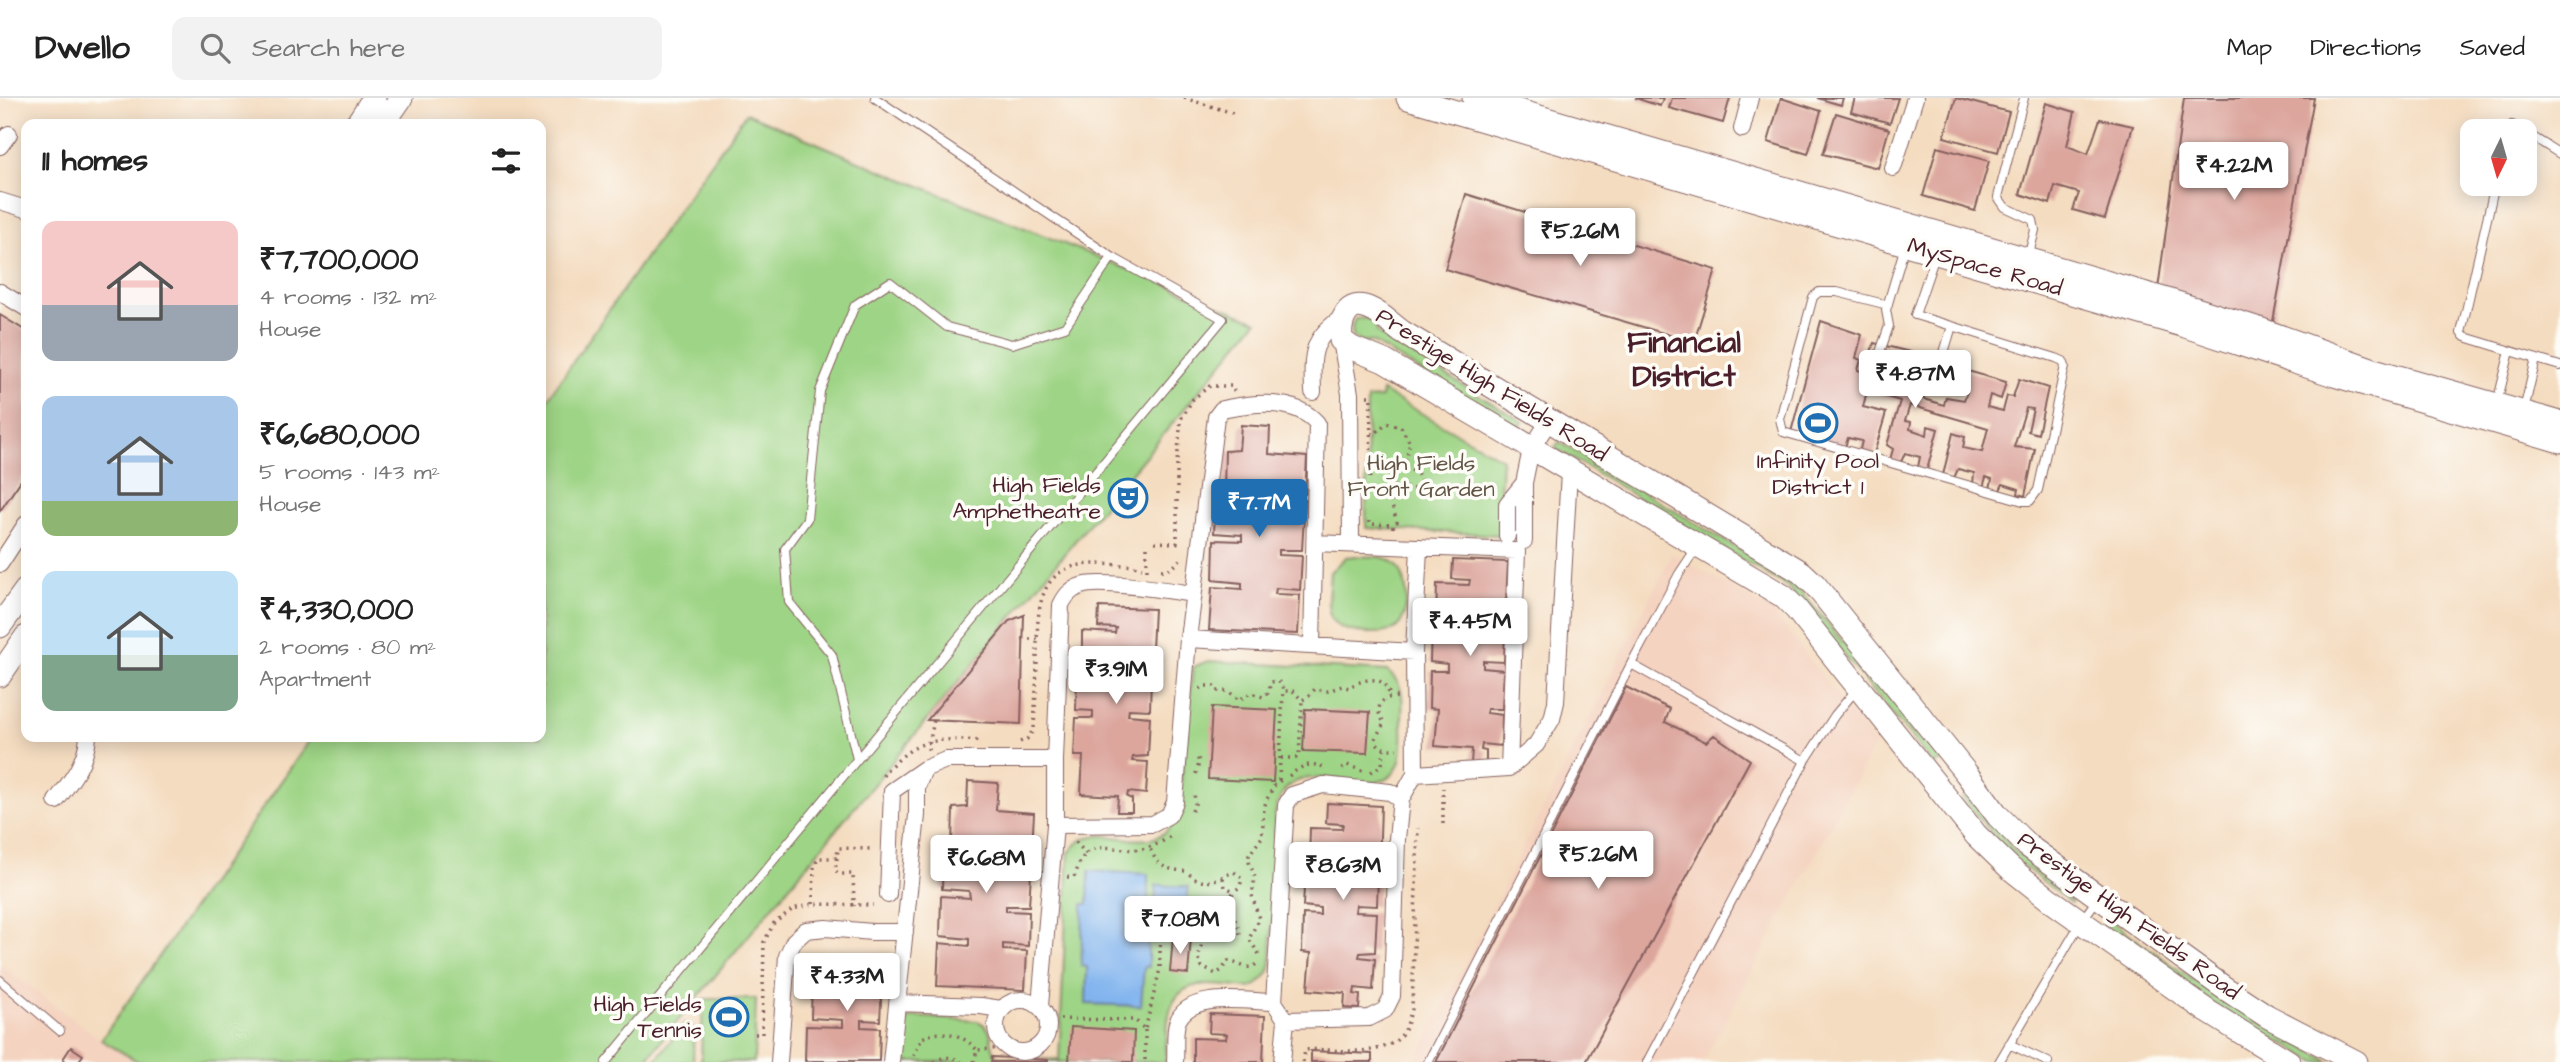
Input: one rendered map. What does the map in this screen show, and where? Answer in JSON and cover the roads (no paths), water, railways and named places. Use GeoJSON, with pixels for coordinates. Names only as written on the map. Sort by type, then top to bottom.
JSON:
{"type":"FeatureCollection","features":[{"type":"Feature","properties":{"kind":"street"},"geometry":{"type":"LineString","coordinates":[[360,119],[374,98]]}},
{"type":"Feature","properties":{"kind":"street"},"geometry":{"type":"LineString","coordinates":[[386,119],[401,98]]}},
{"type":"Feature","properties":{"kind":"street","name":"MySpace Road"},"geometry":{"type":"LineString","coordinates":[[1408,98],[1936,253],[2028,258],[2193,308],[2374,370],[2497,406],[2560,441]]}},
{"type":"Feature","properties":{"kind":"street","name":"MySpace Road"},"geometry":{"type":"LineString","coordinates":[[1474,98],[1982,256],[2346,379],[2522,421],[2560,423]]}},
{"type":"Feature","properties":{"kind":"street"},"geometry":{"type":"LineString","coordinates":[[1742,129],[1751,98]]}},
{"type":"Feature","properties":{"kind":"street"},"geometry":{"type":"LineString","coordinates":[[1894,168],[1914,98]]}},
{"type":"Feature","properties":{"kind":"street"},"geometry":{"type":"LineString","coordinates":[[0,201],[21,207]]}},
{"type":"Feature","properties":{"kind":"street"},"geometry":{"type":"LineString","coordinates":[[0,292],[21,305]]}},
{"type":"Feature","properties":{"kind":"street","name":"Prestige High Fields Road"},"geometry":{"type":"LineString","coordinates":[[2289,1062],[2207,1011],[2011,869],[1976,835],[1797,609],[1783,596],[1384,361],[1352,348],[1341,340],[1340,327],[1343,317],[1351,308],[1362,306],[1373,310],[1402,332],[1801,572],[1815,585],[1966,772],[1998,816],[2028,846],[2256,1009],[2356,1062]]}},
{"type":"Feature","properties":{"kind":"street"},"geometry":{"type":"LineString","coordinates":[[1313,392],[1312,365],[1317,340],[1324,331],[1343,317]]}},
{"type":"Feature","properties":{"kind":"street"},"geometry":{"type":"LineString","coordinates":[[1341,340],[1350,405],[1351,544]]}},
{"type":"Feature","properties":{"kind":"street"},"geometry":{"type":"LineString","coordinates":[[1055,825],[1153,824],[1169,814],[1175,802],[1193,594],[1216,417],[1222,409],[1269,404],[1293,407],[1308,413],[1317,423],[1312,645]]}},
{"type":"Feature","properties":{"kind":"street"},"geometry":{"type":"LineString","coordinates":[[1524,541],[1524,483],[1531,449],[1549,421]]}},
{"type":"Feature","properties":{"kind":"street"},"geometry":{"type":"LineString","coordinates":[[1415,774],[1509,768],[1536,745],[1552,719],[1556,702],[1569,472]]}},
{"type":"Feature","properties":{"kind":"street"},"geometry":{"type":"LineString","coordinates":[[1507,536],[1507,504],[1524,483]]}},
{"type":"Feature","properties":{"kind":"street"},"geometry":{"type":"LineString","coordinates":[[0,564],[21,532]]}},
{"type":"Feature","properties":{"kind":"street"},"geometry":{"type":"LineString","coordinates":[[1315,543],[1517,551],[1509,768]]}},
{"type":"Feature","properties":{"kind":"street"},"geometry":{"type":"LineString","coordinates":[[1286,1020],[1370,1018],[1385,1010],[1392,996],[1397,839],[1401,799],[1415,774],[1413,696],[1419,547]]}},
{"type":"Feature","properties":{"kind":"street"},"geometry":{"type":"LineString","coordinates":[[1044,1012],[1024,999],[1007,1003],[1001,1009],[996,1023],[998,1037],[1003,1044],[1018,1052],[1035,1049],[1046,1036],[1044,1012],[1055,825],[1061,605],[1068,592],[1083,584],[1193,594]]}},
{"type":"Feature","properties":{"kind":"street"},"geometry":{"type":"LineString","coordinates":[[21,596],[3,617],[21,635]]}},
{"type":"Feature","properties":{"kind":"street"},"geometry":{"type":"LineString","coordinates":[[1188,639],[1414,652]]}},
{"type":"Feature","properties":{"kind":"street"},"geometry":{"type":"LineString","coordinates":[[0,675],[21,645]]}},
{"type":"Feature","properties":{"kind":"street"},"geometry":{"type":"LineString","coordinates":[[56,801],[73,779],[84,758],[88,742]]}},
{"type":"Feature","properties":{"kind":"street"},"geometry":{"type":"LineString","coordinates":[[888,895],[892,791],[924,769],[946,760],[1055,760]]}},
{"type":"Feature","properties":{"kind":"street"},"geometry":{"type":"LineString","coordinates":[[891,1062],[918,815],[917,787],[924,769]]}},
{"type":"Feature","properties":{"kind":"street"},"geometry":{"type":"LineString","coordinates":[[1940,790],[1966,772]]}},
{"type":"Feature","properties":{"kind":"street"},"geometry":{"type":"LineString","coordinates":[[1282,1062],[1286,1020],[1274,1002],[1286,805],[1292,795],[1323,785],[1390,792],[1401,799]]}},
{"type":"Feature","properties":{"kind":"street"},"geometry":{"type":"LineString","coordinates":[[779,1062],[787,956],[794,941],[806,930],[826,928],[905,932]]}},
{"type":"Feature","properties":{"kind":"street"},"geometry":{"type":"LineString","coordinates":[[1175,1062],[1177,1022],[1187,1009],[1198,1001],[1274,1002]]}},
{"type":"Feature","properties":{"kind":"street"},"geometry":{"type":"LineString","coordinates":[[897,1003],[1001,1009]]}},
{"type":"Feature","properties":{"kind":"lane"},"geometry":{"type":"LineString","coordinates":[[606,1062],[1223,319],[1112,257],[875,98]]}},
{"type":"Feature","properties":{"kind":"lane"},"geometry":{"type":"LineString","coordinates":[[2024,98],[1998,197],[2005,207],[2033,220],[2035,230],[2028,258]]}},
{"type":"Feature","properties":{"kind":"lane"},"geometry":{"type":"LineString","coordinates":[[2538,140],[2560,154]]}},
{"type":"Feature","properties":{"kind":"lane"},"geometry":{"type":"LineString","coordinates":[[2493,196],[2461,332],[2465,337],[2560,366]]}},
{"type":"Feature","properties":{"kind":"lane"},"geometry":{"type":"LineString","coordinates":[[1905,244],[1888,305],[1889,326],[1878,358],[1937,376],[1952,326]]}},
{"type":"Feature","properties":{"kind":"lane"},"geometry":{"type":"LineString","coordinates":[[1888,305],[1837,292],[1819,292],[1813,297],[1780,419],[1783,432],[2030,501],[2038,490],[2065,366],[2063,361],[2056,358],[1915,315],[1936,253]]}},
{"type":"Feature","properties":{"kind":"lane"},"geometry":{"type":"LineString","coordinates":[[857,759],[832,654],[789,602],[785,549],[807,519],[820,391],[855,305],[890,282],[947,327],[1012,344],[1065,327],[1112,257]]}},
{"type":"Feature","properties":{"kind":"lane"},"geometry":{"type":"LineString","coordinates":[[2497,406],[2510,351]]}},
{"type":"Feature","properties":{"kind":"lane"},"geometry":{"type":"LineString","coordinates":[[2522,421],[2536,359]]}},
{"type":"Feature","properties":{"kind":"lane"},"geometry":{"type":"LineString","coordinates":[[1428,1062],[1631,664],[1679,574],[1698,545]]}},
{"type":"Feature","properties":{"kind":"lane"},"geometry":{"type":"LineString","coordinates":[[1631,664],[1805,761]]}},
{"type":"Feature","properties":{"kind":"lane"},"geometry":{"type":"LineString","coordinates":[[1647,1062],[1805,761],[1835,715],[1858,687]]}},
{"type":"Feature","properties":{"kind":"lane"},"geometry":{"type":"LineString","coordinates":[[1999,1062],[2081,922],[2098,898]]}},
{"type":"Feature","properties":{"kind":"lane"},"geometry":{"type":"LineString","coordinates":[[0,980],[60,1031]]}},
{"type":"Feature","properties":{"kind":"lane"},"geometry":{"type":"LineString","coordinates":[[2009,1044],[2048,1062]]}},
{"type":"Feature","properties":{"kind":"water"},"geometry":{"type":"Polygon","coordinates":[[[1089,871],[1148,874],[1148,967],[1144,967],[1141,1006],[1086,1004],[1087,967],[1081,966],[1083,904],[1088,904],[1089,871]]]}},
{"type":"Feature","properties":{"kind":"water"},"geometry":{"type":"Polygon","coordinates":[[[1156,885],[1188,887],[1187,903],[1174,913],[1155,912],[1156,885]]]}},
{"type":"Feature","properties":{"kind":"place","name":"Infinity Pool District 1"},"geometry":{"type":"Point","coordinates":[1818,423]}},
{"type":"Feature","properties":{"kind":"place","name":"High Fields Amphetheatre"},"geometry":{"type":"Point","coordinates":[1128,498]}},
{"type":"Feature","properties":{"kind":"place","name":"High Fields Tennis"},"geometry":{"type":"Point","coordinates":[729,1017]}},
{"type":"Feature","properties":{"kind":"district","name":"Financial District"},"geometry":{"type":"Point","coordinates":[1684,360]}},
{"type":"Feature","properties":{"kind":"park label","name":"High Fields Front Garden"},"geometry":{"type":"Point","coordinates":[1421,476]}}]}
